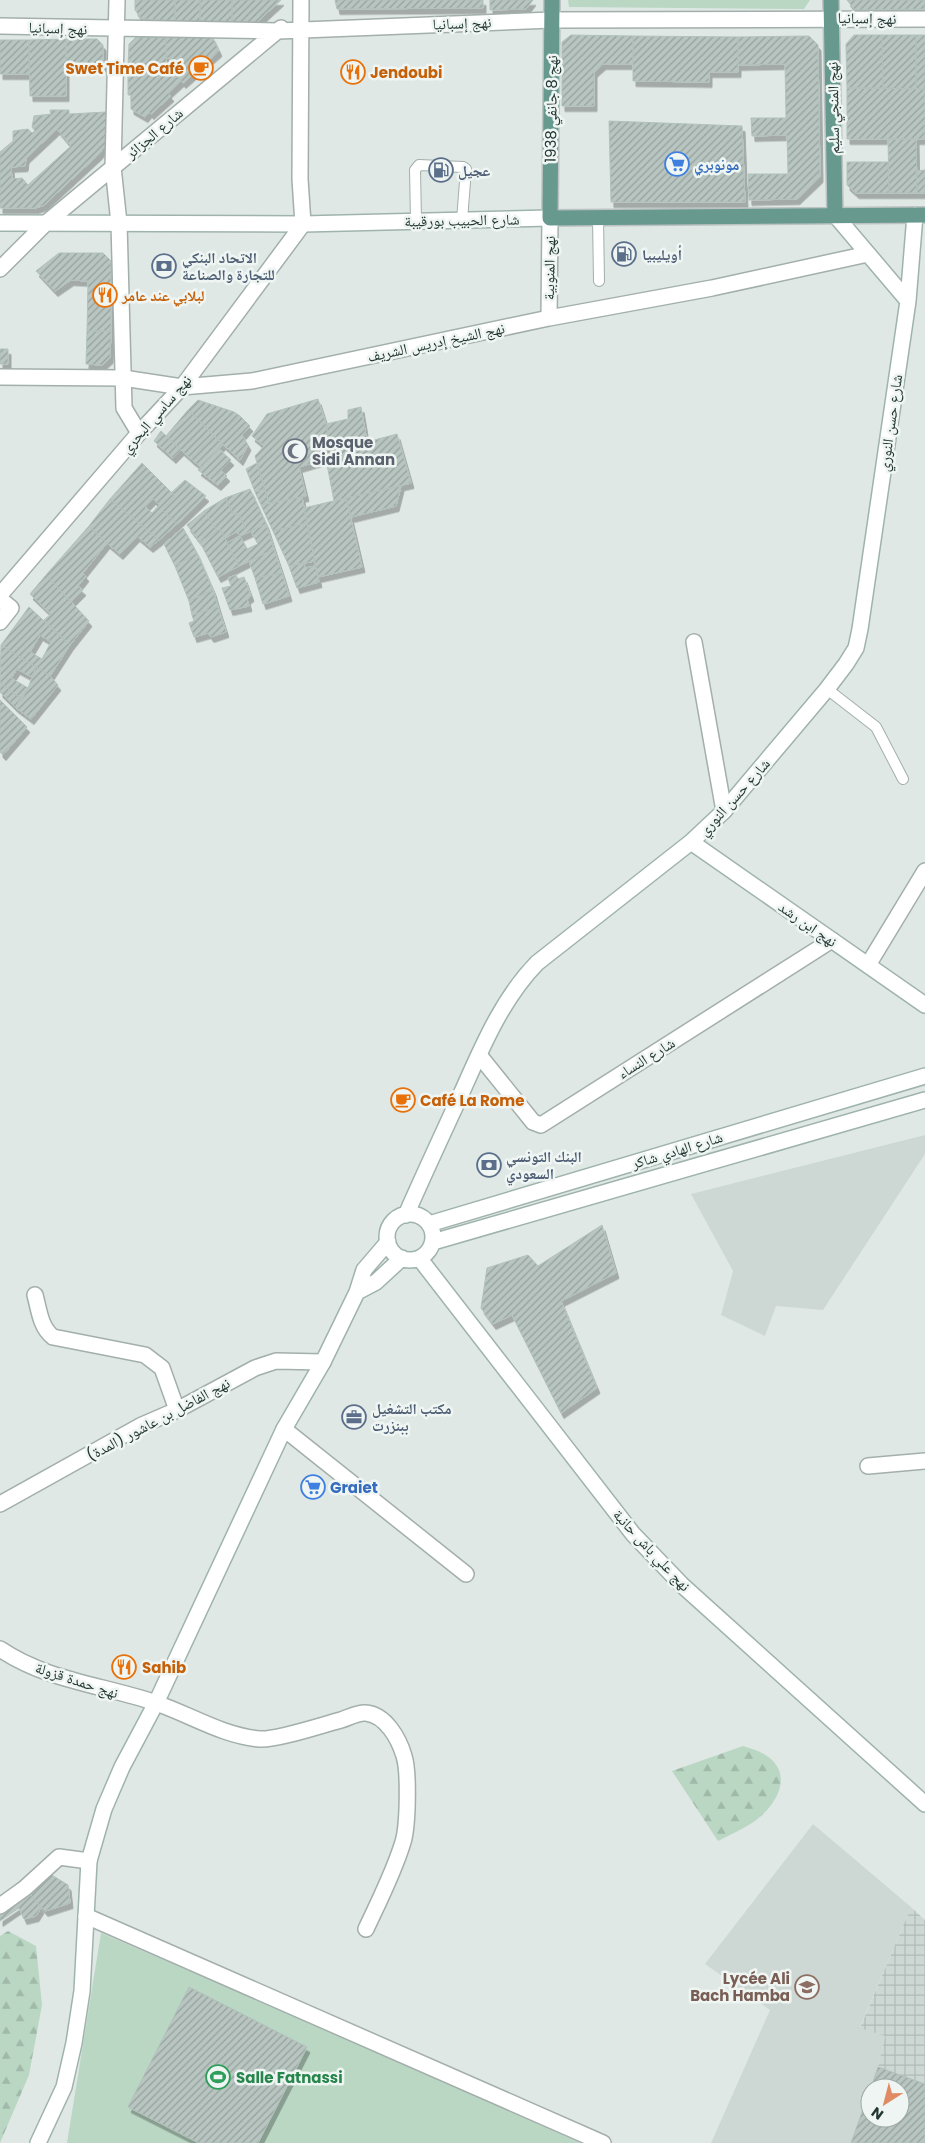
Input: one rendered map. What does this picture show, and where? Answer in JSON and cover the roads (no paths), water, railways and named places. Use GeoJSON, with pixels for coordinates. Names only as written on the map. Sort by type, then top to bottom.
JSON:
{"type":"FeatureCollection","features":[{"type":"Feature","properties":{"kind":"main road","name":"نهج 8 جانفي 1938"},"geometry":{"type":"LineString","coordinates":[[550,218],[552,0]]}},
{"type":"Feature","properties":{"kind":"main road","name":"نهج المنجي سليم"},"geometry":{"type":"LineString","coordinates":[[831,0],[835,215]]}},
{"type":"Feature","properties":{"kind":"main road","name":"شارع الحبيب بورقيبة"},"geometry":{"type":"LineString","coordinates":[[550,218],[920,215]]}},
{"type":"Feature","properties":{"kind":"street"},"geometry":{"type":"LineString","coordinates":[[117,0],[114,167],[119,223],[124,408],[139,433]]}},
{"type":"Feature","properties":{"kind":"street"},"geometry":{"type":"LineString","coordinates":[[303,224],[300,179],[301,30],[304,3]]}},
{"type":"Feature","properties":{"kind":"street","name":"شارع الجزائر"},"geometry":{"type":"LineString","coordinates":[[0,269],[46,223],[278,31],[304,3]]}},
{"type":"Feature","properties":{"kind":"street","name":"نهج إسبانيا"},"geometry":{"type":"LineString","coordinates":[[0,26],[117,30],[278,31],[552,20],[925,19]]}},
{"type":"Feature","properties":{"kind":"street"},"geometry":{"type":"LineString","coordinates":[[835,215],[908,301]]}},
{"type":"Feature","properties":{"kind":"street","name":"شارع حسن النوري"},"geometry":{"type":"LineString","coordinates":[[406,1215],[479,1055],[504,1006],[522,979],[537,963],[692,842],[724,811],[828,689],[856,648],[920,215]]}},
{"type":"Feature","properties":{"kind":"street","name":"شارع الحبيب بورقيبة"},"geometry":{"type":"LineString","coordinates":[[0,223],[303,224],[550,218]]}},
{"type":"Feature","properties":{"kind":"street","name":"نهج المنوبية"},"geometry":{"type":"LineString","coordinates":[[549,318],[550,218]]}},
{"type":"Feature","properties":{"kind":"street","name":"نهج ساسي البحري"},"geometry":{"type":"LineString","coordinates":[[0,622],[4,601],[139,433],[182,387],[303,224]]}},
{"type":"Feature","properties":{"kind":"street","name":"نهج الشيخ إدريس الشريف"},"geometry":{"type":"LineString","coordinates":[[0,376],[123,378],[182,387],[252,381],[549,318],[712,288],[868,254]]}},
{"type":"Feature","properties":{"kind":"street"},"geometry":{"type":"LineString","coordinates":[[694,642],[724,811]]}},
{"type":"Feature","properties":{"kind":"street","name":"نهج ابن رشد"},"geometry":{"type":"LineString","coordinates":[[692,842],[925,1004]]}},
{"type":"Feature","properties":{"kind":"street"},"geometry":{"type":"LineString","coordinates":[[868,965],[925,871]]}},
{"type":"Feature","properties":{"kind":"street","name":"شارع النساء"},"geometry":{"type":"LineString","coordinates":[[479,1055],[533,1122],[541,1125],[832,940]]}},
{"type":"Feature","properties":{"kind":"street","name":"شارع الهادي شاكر"},"geometry":{"type":"LineString","coordinates":[[429,1224],[925,1076]]}},
{"type":"Feature","properties":{"kind":"street","name":"شارع الهادي شاكر"},"geometry":{"type":"LineString","coordinates":[[433,1242],[925,1100]]}},
{"type":"Feature","properties":{"kind":"street"},"geometry":{"type":"LineString","coordinates":[[415,1214],[429,1224],[434,1236],[433,1242],[430,1249],[420,1258],[408,1260],[390,1249],[387,1235],[393,1222],[406,1215],[415,1214]]}},
{"type":"Feature","properties":{"kind":"street"},"geometry":{"type":"LineString","coordinates":[[38,2143],[64,2087],[74,2043],[82,1991],[89,1861],[104,1809],[122,1768],[156,1703],[284,1429],[323,1362],[357,1292],[364,1270],[388,1242]]}},
{"type":"Feature","properties":{"kind":"street"},"geometry":{"type":"LineString","coordinates":[[357,1292],[376,1282],[402,1258]]}},
{"type":"Feature","properties":{"kind":"street","name":"نهج علي باش حانبة"},"geometry":{"type":"LineString","coordinates":[[420,1258],[633,1534],[689,1591],[925,1804]]}},
{"type":"Feature","properties":{"kind":"street"},"geometry":{"type":"LineString","coordinates":[[36,1294],[42,1324],[46,1332],[53,1337],[145,1355],[156,1362],[162,1368],[177,1410]]}},
{"type":"Feature","properties":{"kind":"street","name":"نهج الفاضل بن عاشور (المدة)"},"geometry":{"type":"LineString","coordinates":[[0,1504],[140,1426],[177,1410],[262,1365],[276,1361],[323,1362]]}},
{"type":"Feature","properties":{"kind":"street"},"geometry":{"type":"LineString","coordinates":[[284,1429],[466,1574]]}},
{"type":"Feature","properties":{"kind":"street"},"geometry":{"type":"LineString","coordinates":[[868,1466],[925,1461]]}},
{"type":"Feature","properties":{"kind":"street","name":"نهج حمدة قزولة"},"geometry":{"type":"LineString","coordinates":[[0,1649],[40,1670],[156,1703],[245,1737],[262,1739],[312,1728],[364,1712],[374,1715],[385,1722],[398,1740],[405,1757],[407,1808],[404,1841],[366,1929]]}},
{"type":"Feature","properties":{"kind":"street"},"geometry":{"type":"LineString","coordinates":[[0,1906],[59,1857],[89,1861]]}},
{"type":"Feature","properties":{"kind":"street"},"geometry":{"type":"LineString","coordinates":[[86,1916],[603,2143]]}},
{"type":"Feature","properties":{"kind":"lane"},"geometry":{"type":"LineString","coordinates":[[416,220],[415,170],[419,165],[463,167],[466,169],[462,220]]}},
{"type":"Feature","properties":{"kind":"lane"},"geometry":{"type":"LineString","coordinates":[[598,218],[599,281]]}},
{"type":"Feature","properties":{"kind":"lane"},"geometry":{"type":"LineString","coordinates":[[828,689],[876,727],[903,779]]}},
{"type":"Feature","properties":{"kind":"place","name":"Swet Time Café"},"geometry":{"type":"Point","coordinates":[201,68]}},
{"type":"Feature","properties":{"kind":"place","name":"Jendoubi"},"geometry":{"type":"Point","coordinates":[353,72]}},
{"type":"Feature","properties":{"kind":"place","name":"مونوبري"},"geometry":{"type":"Point","coordinates":[677,164]}},
{"type":"Feature","properties":{"kind":"place","name":"عجيل"},"geometry":{"type":"Point","coordinates":[441,170]}},
{"type":"Feature","properties":{"kind":"place","name":"أويليبيا"},"geometry":{"type":"Point","coordinates":[624,254]}},
{"type":"Feature","properties":{"kind":"place","name":"الاتحاد البنكي للتجارة والصناعة"},"geometry":{"type":"Point","coordinates":[164,266]}},
{"type":"Feature","properties":{"kind":"place","name":"لبلابي عند عامر"},"geometry":{"type":"Point","coordinates":[105,295]}},
{"type":"Feature","properties":{"kind":"place","name":"Mosque Sidi Annan"},"geometry":{"type":"Point","coordinates":[295,451]}},
{"type":"Feature","properties":{"kind":"place","name":"Café La Rome"},"geometry":{"type":"Point","coordinates":[403,1100]}},
{"type":"Feature","properties":{"kind":"place","name":"البنك التونسي السعودي"},"geometry":{"type":"Point","coordinates":[489,1165]}},
{"type":"Feature","properties":{"kind":"place","name":"مكتب التشغيل ببنزرت"},"geometry":{"type":"Point","coordinates":[354,1417]}},
{"type":"Feature","properties":{"kind":"place","name":"Graiet"},"geometry":{"type":"Point","coordinates":[313,1487]}},
{"type":"Feature","properties":{"kind":"place","name":"Sahib"},"geometry":{"type":"Point","coordinates":[124,1667]}},
{"type":"Feature","properties":{"kind":"place","name":"Lycée Ali Bach Hamba"},"geometry":{"type":"Point","coordinates":[807,1987]}},
{"type":"Feature","properties":{"kind":"place","name":"Salle Fatnassi"},"geometry":{"type":"Point","coordinates":[218,2077]}}]}
